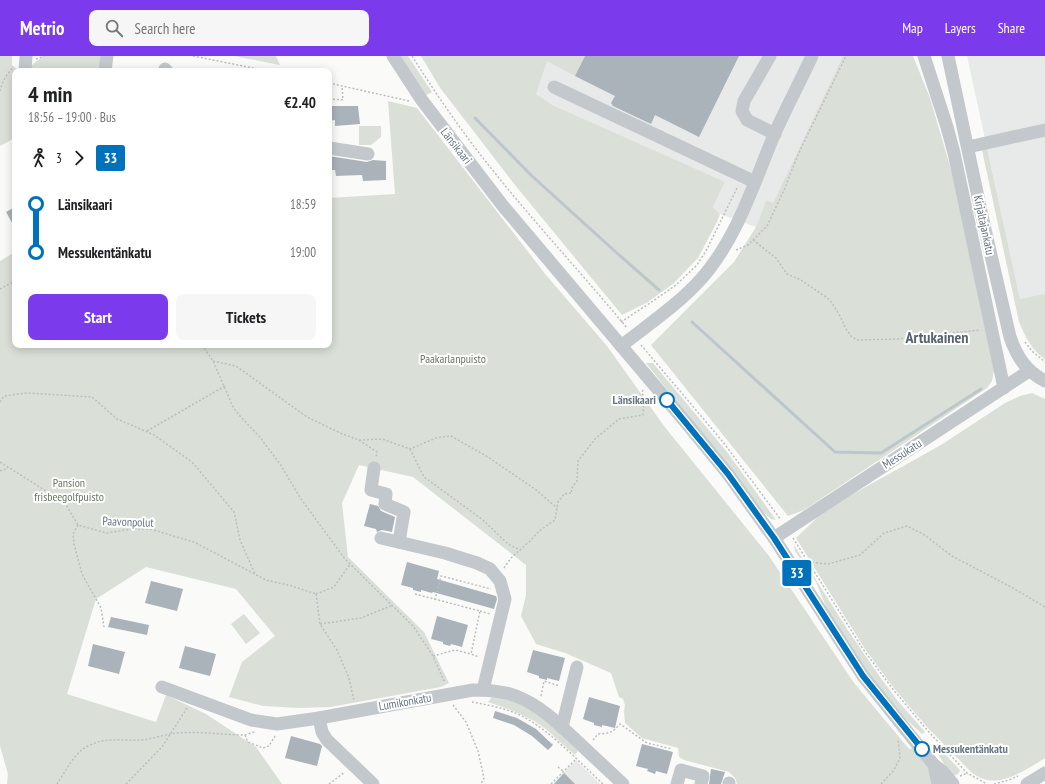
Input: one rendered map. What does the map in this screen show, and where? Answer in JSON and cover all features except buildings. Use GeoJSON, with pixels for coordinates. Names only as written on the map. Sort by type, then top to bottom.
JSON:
{"type":"FeatureCollection","features":[{"type":"Feature","properties":{"kind":"street"},"geometry":{"type":"LineString","coordinates":[[105,68],[108,56]]}},
{"type":"Feature","properties":{"kind":"street","name":"Länsikaari"},"geometry":{"type":"LineString","coordinates":[[393,56],[421,99],[498,200],[728,474],[774,538],[863,676],[934,764],[953,784]]}},
{"type":"Feature","properties":{"kind":"street"},"geometry":{"type":"LineString","coordinates":[[770,56],[744,101],[742,111],[747,120],[775,134]]}},
{"type":"Feature","properties":{"kind":"street"},"geometry":{"type":"LineString","coordinates":[[621,346],[671,307],[702,278],[718,258],[756,182],[775,134],[812,56]]}},
{"type":"Feature","properties":{"kind":"street","name":"Kirjaltajankatu"},"geometry":{"type":"LineString","coordinates":[[924,56],[954,153],[1004,388]]}},
{"type":"Feature","properties":{"kind":"street","name":"Kirjaltajankatu"},"geometry":{"type":"LineString","coordinates":[[948,56],[1004,318],[1013,346],[1023,364],[1045,381]]}},
{"type":"Feature","properties":{"kind":"street"},"geometry":{"type":"LineString","coordinates":[[554,87],[756,182]]}},
{"type":"Feature","properties":{"kind":"street"},"geometry":{"type":"LineString","coordinates":[[968,148],[1045,130]]}},
{"type":"Feature","properties":{"kind":"street"},"geometry":{"type":"LineString","coordinates":[[332,148],[368,154]]}},
{"type":"Feature","properties":{"kind":"street","name":"Messukatu"},"geometry":{"type":"LineString","coordinates":[[774,538],[1004,388],[1029,370]]}},
{"type":"Feature","properties":{"kind":"street"},"geometry":{"type":"LineString","coordinates":[[374,468],[371,490],[386,494],[385,504],[404,512],[399,542]]}},
{"type":"Feature","properties":{"kind":"street"},"geometry":{"type":"LineString","coordinates":[[381,538],[445,553],[477,563],[490,569],[500,581],[505,599],[483,690]]}},
{"type":"Feature","properties":{"kind":"street"},"geometry":{"type":"LineString","coordinates":[[562,727],[578,667]]}},
{"type":"Feature","properties":{"kind":"street","name":"Lumikonkatu"},"geometry":{"type":"LineString","coordinates":[[162,687],[251,720],[276,724],[319,718],[448,694],[483,690],[516,696],[530,702],[545,712],[562,727],[588,746],[623,784]]}},
{"type":"Feature","properties":{"kind":"street"},"geometry":{"type":"LineString","coordinates":[[319,718],[322,732],[327,740],[373,784]]}},
{"type":"Feature","properties":{"kind":"street","name":"Länsikaari"},"geometry":{"type":"LineString","coordinates":[[934,764],[938,784]]}},
{"type":"Feature","properties":{"kind":"street"},"geometry":{"type":"LineString","coordinates":[[677,784],[681,770],[703,776],[701,784]]}},
{"type":"Feature","properties":{"kind":"street"},"geometry":{"type":"LineString","coordinates":[[1027,784],[1045,773]]}},
{"type":"Feature","properties":{"kind":"path"},"geometry":{"type":"LineString","coordinates":[[193,56],[253,68]]}},
{"type":"Feature","properties":{"kind":"path"},"geometry":{"type":"LineString","coordinates":[[736,250],[754,240],[767,226],[785,188],[802,146],[846,56]]}},
{"type":"Feature","properties":{"kind":"path"},"geometry":{"type":"LineString","coordinates":[[13,68],[26,63]]}},
{"type":"Feature","properties":{"kind":"path"},"geometry":{"type":"LineString","coordinates":[[0,91],[9,71],[12,69]]}},
{"type":"Feature","properties":{"kind":"path"},"geometry":{"type":"LineString","coordinates":[[332,84],[414,102]]}},
{"type":"Feature","properties":{"kind":"path"},"geometry":{"type":"LineString","coordinates":[[332,99],[343,100],[342,86]]}},
{"type":"Feature","properties":{"kind":"path"},"geometry":{"type":"LineString","coordinates":[[621,322],[654,302],[676,285],[697,265],[720,225],[742,176]]}},
{"type":"Feature","properties":{"kind":"path"},"geometry":{"type":"LineString","coordinates":[[754,240],[776,258],[787,274],[801,280],[830,300],[846,329],[851,336],[857,340],[905,339],[992,328]]}},
{"type":"Feature","properties":{"kind":"path"},"geometry":{"type":"LineString","coordinates":[[0,289],[12,283]]}},
{"type":"Feature","properties":{"kind":"path"},"geometry":{"type":"LineString","coordinates":[[1023,340],[1032,351],[1045,362]]}},
{"type":"Feature","properties":{"kind":"path"},"geometry":{"type":"LineString","coordinates":[[204,348],[213,361],[236,411],[247,425],[260,436],[280,464],[301,499],[344,559],[413,626],[433,656],[446,686],[450,701],[466,722],[478,751],[484,778],[481,784]]}},
{"type":"Feature","properties":{"kind":"path"},"geometry":{"type":"LineString","coordinates":[[213,361],[236,366],[307,417],[340,433],[359,440],[377,452],[374,468]]}},
{"type":"Feature","properties":{"kind":"path"},"geometry":{"type":"LineString","coordinates":[[146,432],[224,386]]}},
{"type":"Feature","properties":{"kind":"path"},"geometry":{"type":"LineString","coordinates":[[496,577],[508,565],[511,558],[539,531],[555,520],[558,502],[564,494],[572,493],[571,489],[577,482],[578,461],[595,439],[619,419],[643,415],[644,399],[642,392],[644,390]]}},
{"type":"Feature","properties":{"kind":"path"},"geometry":{"type":"LineString","coordinates":[[0,402],[4,396],[27,393],[92,397],[117,419],[154,435],[192,462],[234,512],[240,540],[255,574]]}},
{"type":"Feature","properties":{"kind":"path"},"geometry":{"type":"LineString","coordinates":[[359,440],[382,439],[410,449],[436,438],[451,436],[488,457],[529,485],[558,508]]}},
{"type":"Feature","properties":{"kind":"path"},"geometry":{"type":"LineString","coordinates":[[410,449],[424,477],[482,520],[508,544],[520,550]]}},
{"type":"Feature","properties":{"kind":"path"},"geometry":{"type":"LineString","coordinates":[[0,462],[64,503],[78,525],[73,534],[74,544],[82,574],[101,608],[104,628]]}},
{"type":"Feature","properties":{"kind":"path"},"geometry":{"type":"LineString","coordinates":[[0,471],[8,468]]}},
{"type":"Feature","properties":{"kind":"path","name":"Paavonpolut"},"geometry":{"type":"LineString","coordinates":[[78,525],[106,532],[133,529],[150,529],[157,531],[194,542],[266,580],[292,586],[316,594]]}},
{"type":"Feature","properties":{"kind":"path"},"geometry":{"type":"LineString","coordinates":[[808,562],[828,564],[860,555],[884,534],[907,526],[923,534],[952,556],[1045,607]]}},
{"type":"Feature","properties":{"kind":"path"},"geometry":{"type":"LineString","coordinates":[[350,564],[334,587],[316,594],[320,624],[337,650],[349,678],[352,692]]}},
{"type":"Feature","properties":{"kind":"path"},"geometry":{"type":"LineString","coordinates":[[435,600],[441,576],[503,592]]}},
{"type":"Feature","properties":{"kind":"path"},"geometry":{"type":"LineString","coordinates":[[415,594],[480,611],[471,654]]}},
{"type":"Feature","properties":{"kind":"path"},"geometry":{"type":"LineString","coordinates":[[320,624],[361,618],[392,606]]}},
{"type":"Feature","properties":{"kind":"path"},"geometry":{"type":"LineString","coordinates":[[433,656],[455,650],[471,654],[490,662]]}},
{"type":"Feature","properties":{"kind":"path"},"geometry":{"type":"LineString","coordinates":[[540,700],[544,682],[572,688]]}},
{"type":"Feature","properties":{"kind":"path"},"geometry":{"type":"LineString","coordinates":[[126,784],[162,747],[193,698]]}},
{"type":"Feature","properties":{"kind":"path"},"geometry":{"type":"LineString","coordinates":[[467,701],[501,708],[520,715],[546,732],[603,784]]}},
{"type":"Feature","properties":{"kind":"path"},"geometry":{"type":"LineString","coordinates":[[881,784],[894,770],[900,758],[897,719]]}},
{"type":"Feature","properties":{"kind":"path"},"geometry":{"type":"LineString","coordinates":[[551,784],[598,734],[606,734],[614,731],[620,724],[647,743],[672,749]]}},
{"type":"Feature","properties":{"kind":"path"},"geometry":{"type":"LineString","coordinates":[[57,784],[73,759],[80,752],[90,745],[105,740],[142,740],[170,734],[193,733],[245,735],[256,731]]}},
{"type":"Feature","properties":{"kind":"path"},"geometry":{"type":"LineString","coordinates":[[931,741],[934,738]]}},
{"type":"Feature","properties":{"kind":"path"},"geometry":{"type":"LineString","coordinates":[[329,784],[354,766]]}},
{"type":"Feature","properties":{"kind":"path"},"geometry":{"type":"LineString","coordinates":[[558,767],[563,771]]}},
{"type":"Feature","properties":{"kind":"shaded area"},"geometry":{"type":"Polygon","coordinates":[[[421,56],[843,56],[773,203],[766,200],[756,227],[720,214],[713,207],[725,182],[441,89],[421,56]]]}},
{"type":"Feature","properties":{"kind":"shaded area"},"geometry":{"type":"Polygon","coordinates":[[[967,56],[1045,56],[1045,339],[1020,299],[967,56]]]}},
{"type":"Feature","properties":{"kind":"shaded area"},"geometry":{"type":"Polygon","coordinates":[[[576,760],[600,784],[553,784],[576,760]]]}},
{"type":"Feature","properties":{"kind":"green space"},"geometry":{"type":"Polygon","coordinates":[[[0,56],[12,56],[12,65],[16,68],[12,68],[12,140],[0,146],[0,56]]]}},
{"type":"Feature","properties":{"kind":"green space"},"geometry":{"type":"Polygon","coordinates":[[[43,56],[102,56],[100,68],[26,68],[43,56]]]}},
{"type":"Feature","properties":{"kind":"green space"},"geometry":{"type":"Polygon","coordinates":[[[234,56],[276,56],[280,65],[234,56]]]}},
{"type":"Feature","properties":{"kind":"green space"},"geometry":{"type":"Polygon","coordinates":[[[400,56],[408,56],[432,92],[425,96],[400,56]]]}},
{"type":"Feature","properties":{"kind":"green space"},"geometry":{"type":"Polygon","coordinates":[[[421,56],[585,56],[575,76],[547,61],[536,94],[552,105],[725,182],[713,207],[720,214],[698,258],[674,283],[648,302],[622,315],[515,185],[441,89],[421,56]]]}},
{"type":"Feature","properties":{"kind":"green space"},"geometry":{"type":"Polygon","coordinates":[[[843,56],[913,56],[930,98],[952,173],[994,370],[992,381],[987,388],[804,510],[788,516],[651,345],[734,262],[756,227],[766,200],[773,203],[843,56]]]}},
{"type":"Feature","properties":{"kind":"green space","name":"Paakarlanpuisto"},"geometry":{"type":"Polygon","coordinates":[[[388,101],[417,108],[546,275],[607,346],[664,426],[769,556],[854,683],[909,749],[913,748],[928,767],[933,784],[737,784],[735,778],[729,772],[684,760],[679,757],[678,748],[642,738],[625,723],[625,705],[623,699],[619,697],[611,673],[565,653],[536,644],[521,616],[526,595],[526,565],[413,477],[359,465],[342,503],[348,557],[424,632],[449,683],[441,687],[330,707],[300,708],[263,706],[229,697],[242,662],[275,636],[236,589],[146,567],[96,599],[67,694],[156,722],[166,695],[206,714],[256,747],[282,784],[7,784],[8,774],[0,746],[0,261],[12,254],[12,348],[332,348],[332,198],[395,194],[388,101]]]}},
{"type":"Feature","properties":{"kind":"green space"},"geometry":{"type":"Polygon","coordinates":[[[359,126],[381,126],[381,137],[371,145],[359,145],[359,126]]]}},
{"type":"Feature","properties":{"kind":"green space"},"geometry":{"type":"Polygon","coordinates":[[[987,148],[1020,299],[1045,294],[1045,359],[1036,352],[1026,338],[1019,322],[982,150],[987,148]]]}},
{"type":"Feature","properties":{"kind":"green space"},"geometry":{"type":"Polygon","coordinates":[[[646,363],[653,363],[727,452],[776,520],[771,519],[763,512],[646,363]]]}},
{"type":"Feature","properties":{"kind":"green space"},"geometry":{"type":"Polygon","coordinates":[[[1032,393],[1045,399],[1045,758],[1018,774],[995,781],[984,779],[971,772],[927,727],[893,687],[865,649],[796,538],[819,516],[853,494],[941,445],[1005,403],[1020,396],[1032,393]]]}},
{"type":"Feature","properties":{"kind":"green space"},"geometry":{"type":"Polygon","coordinates":[[[794,545],[847,629],[880,677],[897,700],[925,732],[922,734],[900,714],[872,680],[831,619],[816,582],[795,551],[794,545]]]}},
{"type":"Feature","properties":{"kind":"green space"},"geometry":{"type":"Polygon","coordinates":[[[244,614],[260,633],[246,644],[231,624],[244,614]]]}},
{"type":"Feature","properties":{"kind":"green space"},"geometry":{"type":"Polygon","coordinates":[[[493,697],[516,702],[531,709],[552,726],[578,751],[575,755],[547,730],[534,721],[511,710],[488,702],[493,697]]]}},
{"type":"Feature","properties":{"kind":"green space"},"geometry":{"type":"Polygon","coordinates":[[[944,753],[959,769],[960,771],[958,774],[952,776],[939,756],[944,753]]]}},
{"type":"Feature","properties":{"kind":"waterway"},"geometry":{"type":"LineString","coordinates":[[475,118],[532,176],[659,290]]}},
{"type":"Feature","properties":{"kind":"waterway"},"geometry":{"type":"LineString","coordinates":[[692,322],[835,452],[881,453],[981,389]]}},
{"type":"Feature","properties":{"kind":"bus line","name":"33"},"geometry":{"type":"LineString","coordinates":[[667,400],[728,474],[774,538],[863,676],[922,749]]}},
{"type":"Feature","properties":{"kind":"place","name":"Länsikaari"},"geometry":{"type":"Point","coordinates":[667,400]}},
{"type":"Feature","properties":{"kind":"place","name":"Messukentänkatu"},"geometry":{"type":"Point","coordinates":[922,749]}},
{"type":"Feature","properties":{"kind":"district","name":"Artukainen"},"geometry":{"type":"Point","coordinates":[937,337]}},
{"type":"Feature","properties":{"kind":"park label","name":"Pansion frisbeegolfpuisto"},"geometry":{"type":"Point","coordinates":[69,490]}}]}
